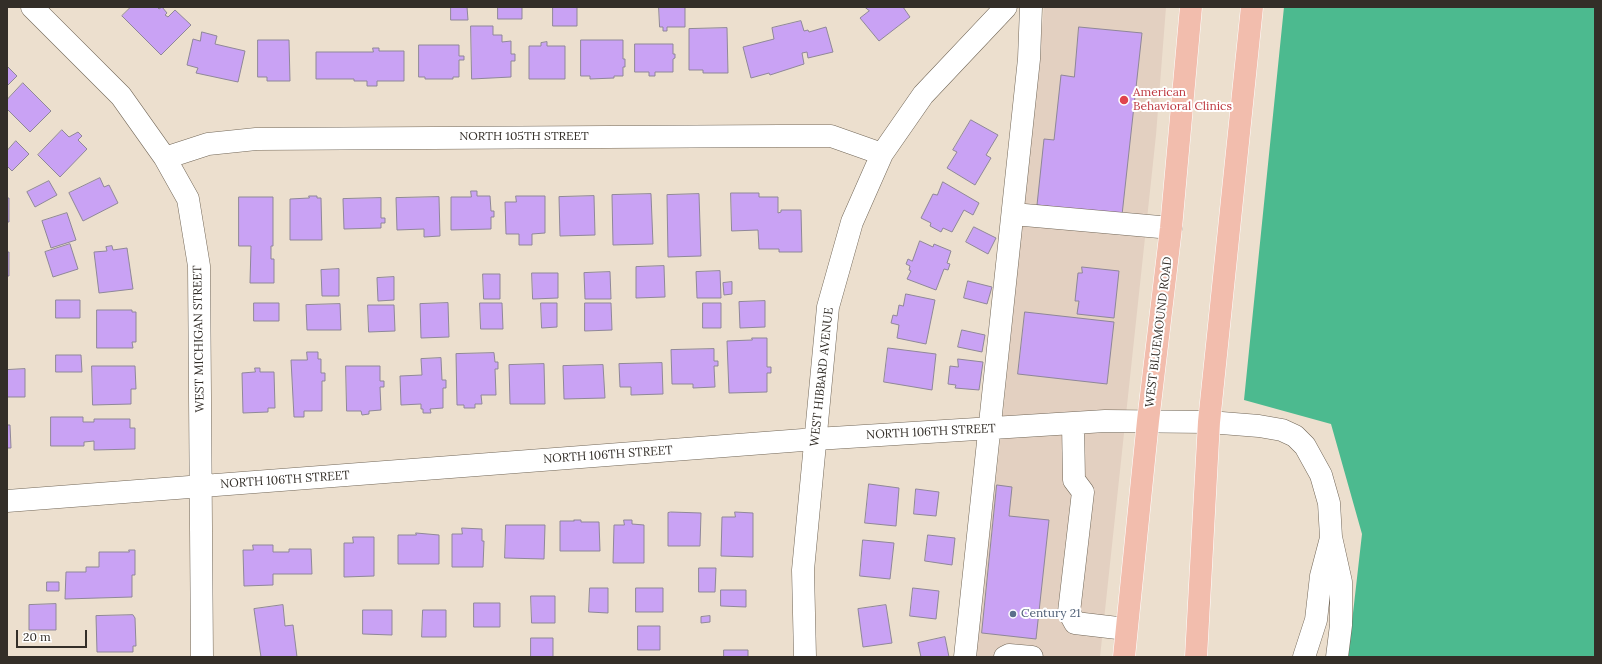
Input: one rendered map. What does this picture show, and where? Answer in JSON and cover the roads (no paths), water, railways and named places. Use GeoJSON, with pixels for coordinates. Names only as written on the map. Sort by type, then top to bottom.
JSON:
{"type":"FeatureCollection","features":[{"type":"Feature","properties":{"kind":"main road","name":"WEST BLUEMOUND ROAD"},"geometry":{"type":"LineString","coordinates":[[1124,657],[1148,421],[1171,228],[1191,7]]}},
{"type":"Feature","properties":{"kind":"main road"},"geometry":{"type":"LineString","coordinates":[[1196,657],[1209,422],[1252,7]]}},
{"type":"Feature","properties":{"kind":"street","name":"WEST MICHIGAN STREET"},"geometry":{"type":"LineString","coordinates":[[32,7],[121,96],[165,158],[188,199],[199,266],[202,657]]}},
{"type":"Feature","properties":{"kind":"street","name":"WEST HIBBARD AVENUE"},"geometry":{"type":"LineString","coordinates":[[805,657],[803,570],[828,307],[852,222],[882,154],[923,95],[1006,7]]}},
{"type":"Feature","properties":{"kind":"street"},"geometry":{"type":"LineString","coordinates":[[964,657],[990,429],[1029,59],[1031,7]]}},
{"type":"Feature","properties":{"kind":"street","name":"NORTH 105TH STREET"},"geometry":{"type":"LineString","coordinates":[[165,158],[208,144],[256,139],[773,136],[831,136],[882,154]]}},
{"type":"Feature","properties":{"kind":"street"},"geometry":{"type":"LineString","coordinates":[[1013,214],[1171,228]]}},
{"type":"Feature","properties":{"kind":"street","name":"NORTH 106TH STREET"},"geometry":{"type":"LineString","coordinates":[[7,501],[816,439],[1073,424],[1148,421],[1209,422],[1274,428],[1287,431],[1295,436],[1305,446],[1322,476],[1329,503],[1331,537]]}},
{"type":"Feature","properties":{"kind":"street"},"geometry":{"type":"LineString","coordinates":[[1073,424],[1074,480],[1083,492],[1069,612],[1076,624],[1126,629]]}},
{"type":"Feature","properties":{"kind":"street"},"geometry":{"type":"LineString","coordinates":[[1331,537],[1341,582],[1341,625],[1338,657]]}},
{"type":"Feature","properties":{"kind":"street"},"geometry":{"type":"LineString","coordinates":[[1304,657],[1316,620],[1322,569],[1331,537]]}},
{"type":"Feature","properties":{"kind":"street"},"geometry":{"type":"LineString","coordinates":[[1325,657],[1335,640],[1341,625]]}},
{"type":"Feature","properties":{"kind":"street"},"geometry":{"type":"LineString","coordinates":[[1005,657],[1009,655],[1032,657]]}},
{"type":"Feature","properties":{"kind":"place","name":"American Behavioral Clinics"},"geometry":{"type":"Point","coordinates":[1124,100]}},
{"type":"Feature","properties":{"kind":"place","name":"Century 21"},"geometry":{"type":"Point","coordinates":[1013,614]}}]}
